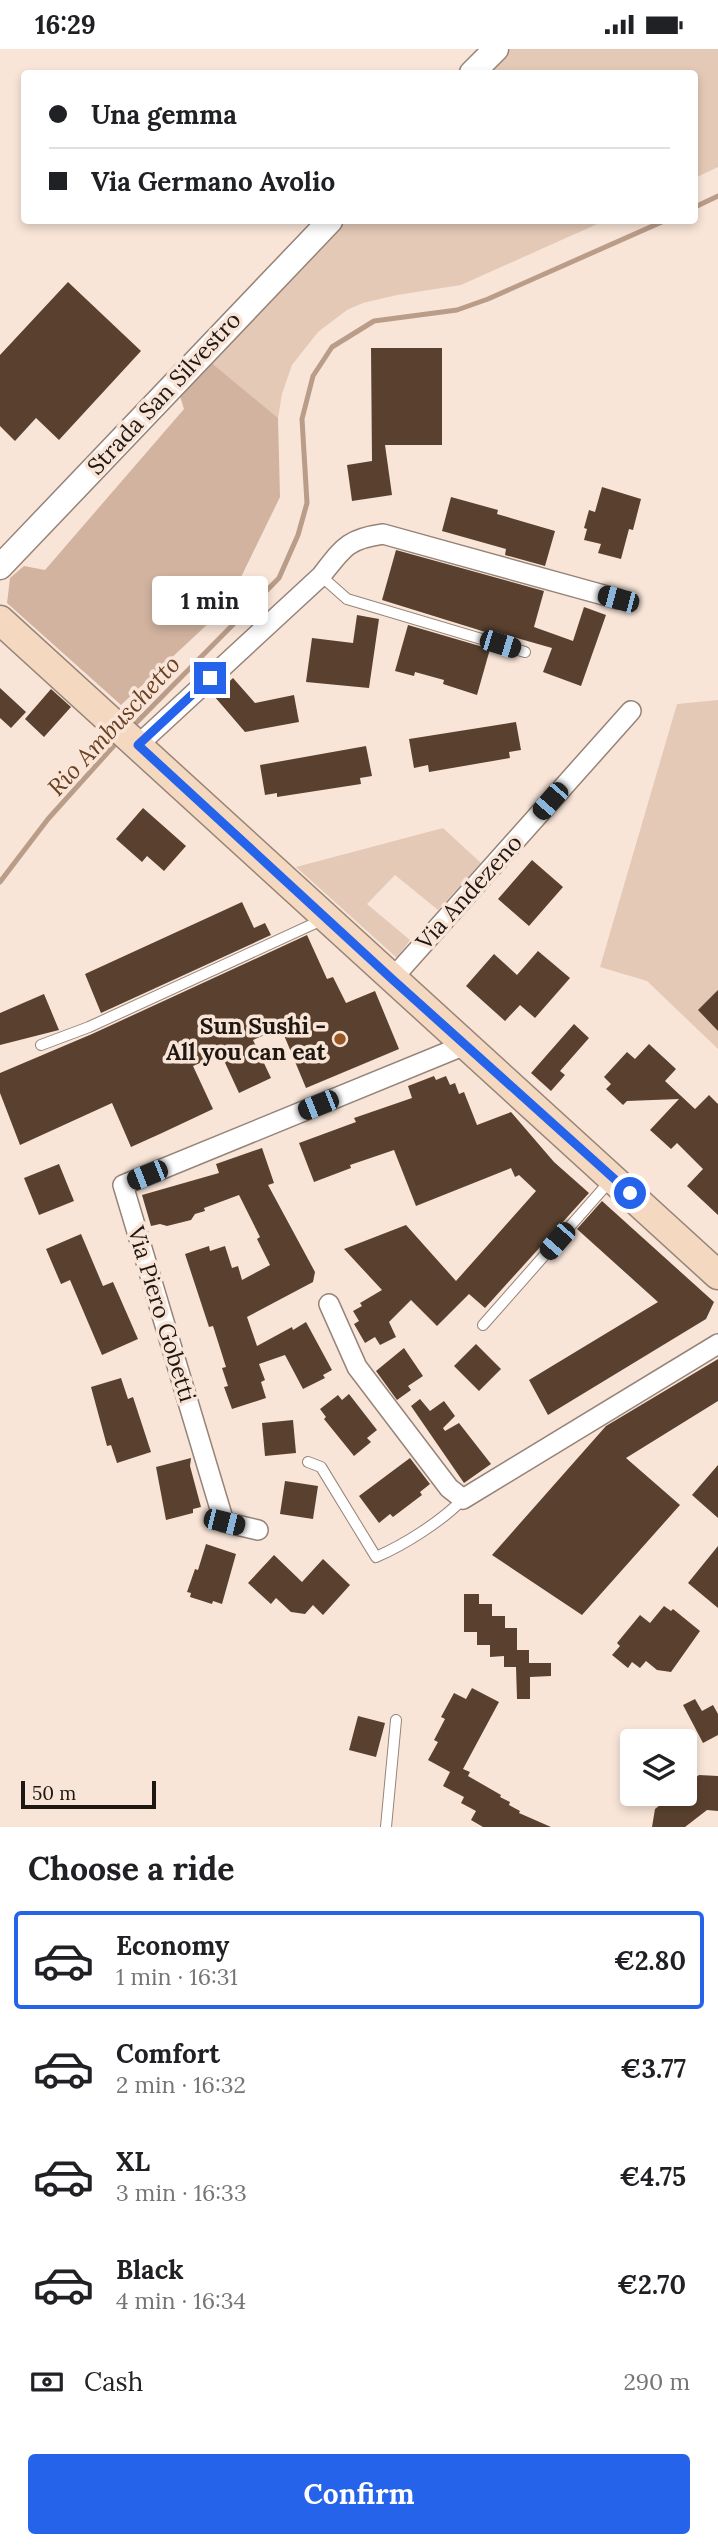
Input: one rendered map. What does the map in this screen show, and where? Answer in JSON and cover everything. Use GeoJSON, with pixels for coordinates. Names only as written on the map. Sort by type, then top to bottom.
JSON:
{"type":"FeatureCollection","features":[{"type":"Feature","properties":{"kind":"main road"},"geometry":{"type":"LineString","coordinates":[[0,620],[718,1275]]}},
{"type":"Feature","properties":{"kind":"street"},"geometry":{"type":"LineString","coordinates":[[475,70],[496,49]]}},
{"type":"Feature","properties":{"kind":"street","name":"Strada San Silvestro"},"geometry":{"type":"LineString","coordinates":[[0,567],[327,224]]}},
{"type":"Feature","properties":{"kind":"street"},"geometry":{"type":"LineString","coordinates":[[138,745],[321,576],[342,549],[359,537],[383,534],[618,599]]}},
{"type":"Feature","properties":{"kind":"street","name":"Via Andezeno"},"geometry":{"type":"LineString","coordinates":[[392,979],[631,711]]}},
{"type":"Feature","properties":{"kind":"street","name":"Via Piero Gobetti"},"geometry":{"type":"LineString","coordinates":[[258,1530],[224,1522],[123,1185],[465,1045]]}},
{"type":"Feature","properties":{"kind":"street"},"geometry":{"type":"LineString","coordinates":[[329,1304],[357,1367],[449,1488],[463,1499],[718,1344]]}},
{"type":"Feature","properties":{"kind":"lane"},"geometry":{"type":"LineString","coordinates":[[321,576],[347,599],[525,652]]}},
{"type":"Feature","properties":{"kind":"lane"},"geometry":{"type":"LineString","coordinates":[[41,1045],[89,1027],[326,918]]}},
{"type":"Feature","properties":{"kind":"lane"},"geometry":{"type":"LineString","coordinates":[[483,1325],[613,1178]]}},
{"type":"Feature","properties":{"kind":"lane"},"geometry":{"type":"LineString","coordinates":[[308,1462],[321,1467],[376,1557],[390,1551],[442,1517],[463,1499]]}},
{"type":"Feature","properties":{"kind":"lane"},"geometry":{"type":"LineString","coordinates":[[386,1827],[396,1720]]}},
{"type":"Feature","properties":{"kind":"shaded area"},"geometry":{"type":"Polygon","coordinates":[[[508,49],[718,49],[718,167],[698,177],[698,70],[488,70],[508,49]]]}},
{"type":"Feature","properties":{"kind":"shaded area"},"geometry":{"type":"Polygon","coordinates":[[[338,224],[597,224],[461,285],[397,295],[363,303],[347,310],[318,332],[292,365],[282,394],[278,418],[208,360],[338,224]]]}},
{"type":"Feature","properties":{"kind":"shaded area"},"geometry":{"type":"Polygon","coordinates":[[[208,360],[278,418],[280,497],[227,606],[121,705],[7,603],[10,578],[24,566],[45,570],[184,409],[179,393],[208,360]]]}},
{"type":"Feature","properties":{"kind":"shaded area"},"geometry":{"type":"Polygon","coordinates":[[[718,700],[718,1049],[647,981],[600,967],[677,704],[718,700]]]}},
{"type":"Feature","properties":{"kind":"shaded area"},"geometry":{"type":"Polygon","coordinates":[[[443,828],[481,863],[438,910],[395,875],[367,904],[410,940],[397,958],[296,867],[443,828]]]}},
{"type":"Feature","properties":{"kind":"building"},"geometry":{"type":"Polygon","coordinates":[[[68,282],[141,351],[59,440],[36,418],[15,441],[0,426],[0,355],[68,282]]]}},
{"type":"Feature","properties":{"kind":"building"},"geometry":{"type":"Polygon","coordinates":[[[371,348],[442,348],[442,445],[385,445],[392,495],[352,501],[347,465],[372,461],[371,348]]]}},
{"type":"Feature","properties":{"kind":"building"},"geometry":{"type":"Polygon","coordinates":[[[602,487],[641,499],[633,530],[629,529],[621,559],[598,553],[601,544],[584,540],[589,510],[595,512],[602,487]]]}},
{"type":"Feature","properties":{"kind":"building"},"geometry":{"type":"Polygon","coordinates":[[[451,497],[498,510],[497,514],[555,531],[545,566],[505,555],[506,549],[442,531],[451,497]]]}},
{"type":"Feature","properties":{"kind":"building"},"geometry":{"type":"Polygon","coordinates":[[[396,550],[544,591],[534,627],[573,641],[584,607],[606,615],[581,686],[543,672],[552,648],[496,632],[495,635],[382,600],[396,550]]]}},
{"type":"Feature","properties":{"kind":"building"},"geometry":{"type":"Polygon","coordinates":[[[357,615],[379,619],[369,688],[306,682],[312,638],[353,643],[357,615]]]}},
{"type":"Feature","properties":{"kind":"building"},"geometry":{"type":"Polygon","coordinates":[[[408,625],[490,649],[477,695],[443,684],[444,680],[415,672],[414,676],[395,671],[408,625]]]}},
{"type":"Feature","properties":{"kind":"building"},"geometry":{"type":"Polygon","coordinates":[[[233,678],[255,703],[294,695],[299,722],[245,732],[214,696],[233,678]]]}},
{"type":"Feature","properties":{"kind":"building"},"geometry":{"type":"Polygon","coordinates":[[[0,688],[26,712],[11,728],[0,718],[0,688]]]}},
{"type":"Feature","properties":{"kind":"building"},"geometry":{"type":"Polygon","coordinates":[[[51,689],[71,707],[44,737],[25,719],[51,689]]]}},
{"type":"Feature","properties":{"kind":"building"},"geometry":{"type":"Polygon","coordinates":[[[516,722],[521,750],[509,752],[510,758],[429,772],[428,765],[414,768],[409,739],[516,722]]]}},
{"type":"Feature","properties":{"kind":"building"},"geometry":{"type":"Polygon","coordinates":[[[366,746],[372,776],[360,778],[361,784],[277,797],[277,793],[265,795],[260,765],[366,746]]]}},
{"type":"Feature","properties":{"kind":"building"},"geometry":{"type":"Polygon","coordinates":[[[143,808],[186,846],[164,871],[147,856],[142,862],[116,839],[143,808]]]}},
{"type":"Feature","properties":{"kind":"building"},"geometry":{"type":"Polygon","coordinates":[[[532,860],[563,887],[529,926],[498,899],[532,860]]]}},
{"type":"Feature","properties":{"kind":"building"},"geometry":{"type":"Polygon","coordinates":[[[242,902],[254,928],[265,923],[271,935],[101,1013],[85,974],[242,902]]]}},
{"type":"Feature","properties":{"kind":"building"},"geometry":{"type":"Polygon","coordinates":[[[307,935],[327,979],[333,977],[346,1003],[375,991],[399,1049],[306,1088],[281,1028],[253,1040],[271,1078],[239,1093],[221,1054],[193,1066],[213,1109],[131,1147],[112,1103],[20,1145],[0,1093],[0,1073],[92,1034],[307,935]]]}},
{"type":"Feature","properties":{"kind":"building"},"geometry":{"type":"Polygon","coordinates":[[[538,951],[570,978],[535,1018],[520,1005],[505,1021],[466,986],[494,954],[517,975],[538,951]]]}},
{"type":"Feature","properties":{"kind":"building"},"geometry":{"type":"Polygon","coordinates":[[[718,990],[718,1031],[698,1010],[718,990]]]}},
{"type":"Feature","properties":{"kind":"building"},"geometry":{"type":"Polygon","coordinates":[[[44,994],[59,1030],[0,1045],[0,1013],[44,994]]]}},
{"type":"Feature","properties":{"kind":"building"},"geometry":{"type":"Polygon","coordinates":[[[574,1024],[589,1038],[560,1071],[565,1075],[551,1091],[531,1073],[574,1024]]]}},
{"type":"Feature","properties":{"kind":"building"},"geometry":{"type":"Polygon","coordinates":[[[649,1044],[676,1069],[665,1081],[695,1109],[709,1095],[718,1104],[718,1215],[687,1186],[703,1169],[677,1143],[671,1149],[650,1130],[679,1099],[627,1101],[623,1105],[606,1089],[611,1084],[604,1077],[627,1052],[635,1059],[649,1044]]]}},
{"type":"Feature","properties":{"kind":"building"},"geometry":{"type":"Polygon","coordinates":[[[434,1076],[436,1080],[446,1076],[450,1085],[455,1083],[459,1094],[464,1092],[477,1125],[511,1112],[554,1162],[589,1193],[485,1308],[469,1294],[437,1326],[411,1300],[389,1322],[396,1337],[380,1345],[375,1337],[365,1343],[354,1324],[359,1321],[353,1311],[362,1306],[360,1303],[382,1290],[344,1249],[406,1225],[456,1281],[536,1191],[519,1175],[515,1177],[511,1168],[416,1206],[394,1150],[350,1165],[351,1168],[314,1182],[299,1143],[356,1122],[354,1118],[412,1098],[408,1086],[434,1076]]]}},
{"type":"Feature","properties":{"kind":"building"},"geometry":{"type":"Polygon","coordinates":[[[262,1148],[274,1183],[268,1185],[315,1272],[313,1282],[247,1317],[257,1346],[306,1322],[332,1370],[323,1375],[325,1378],[303,1389],[285,1355],[259,1364],[265,1380],[261,1382],[266,1398],[232,1409],[224,1387],[228,1386],[222,1368],[226,1367],[213,1326],[209,1327],[185,1254],[209,1246],[210,1251],[225,1246],[232,1268],[238,1266],[242,1280],[270,1265],[257,1239],[260,1237],[239,1195],[204,1208],[205,1211],[195,1214],[191,1220],[167,1226],[151,1226],[142,1195],[219,1173],[216,1164],[262,1148]]]}},
{"type":"Feature","properties":{"kind":"building"},"geometry":{"type":"Polygon","coordinates":[[[59,1164],[74,1201],[39,1215],[24,1178],[59,1164]]]}},
{"type":"Feature","properties":{"kind":"building"},"geometry":{"type":"Polygon","coordinates":[[[602,1201],[714,1302],[706,1319],[548,1415],[529,1380],[658,1302],[577,1229],[602,1201]]]}},
{"type":"Feature","properties":{"kind":"building"},"geometry":{"type":"Polygon","coordinates":[[[81,1234],[103,1286],[113,1282],[138,1339],[102,1355],[70,1280],[61,1284],[46,1249],[81,1234]]]}},
{"type":"Feature","properties":{"kind":"building"},"geometry":{"type":"Polygon","coordinates":[[[476,1344],[501,1369],[479,1391],[454,1366],[476,1344]]]}},
{"type":"Feature","properties":{"kind":"building"},"geometry":{"type":"Polygon","coordinates":[[[404,1348],[423,1376],[408,1386],[411,1390],[397,1400],[376,1371],[404,1348]]]}},
{"type":"Feature","properties":{"kind":"building"},"geometry":{"type":"Polygon","coordinates":[[[718,1359],[718,1401],[626,1458],[680,1505],[582,1615],[492,1555],[606,1426],[718,1359]]]}},
{"type":"Feature","properties":{"kind":"building"},"geometry":{"type":"Polygon","coordinates":[[[121,1378],[128,1399],[133,1397],[151,1452],[117,1463],[111,1445],[107,1446],[91,1387],[121,1378]]]}},
{"type":"Feature","properties":{"kind":"building"},"geometry":{"type":"Polygon","coordinates":[[[349,1394],[377,1430],[367,1438],[371,1442],[354,1456],[324,1419],[326,1417],[320,1409],[338,1395],[342,1400],[349,1394]]]}},
{"type":"Feature","properties":{"kind":"building"},"geometry":{"type":"Polygon","coordinates":[[[420,1399],[430,1411],[444,1401],[455,1416],[443,1428],[445,1431],[459,1423],[491,1464],[464,1483],[411,1406],[420,1399]]]}},
{"type":"Feature","properties":{"kind":"building"},"geometry":{"type":"Polygon","coordinates":[[[293,1420],[296,1453],[265,1456],[262,1423],[293,1420]]]}},
{"type":"Feature","properties":{"kind":"building"},"geometry":{"type":"Polygon","coordinates":[[[191,1458],[190,1466],[201,1507],[193,1509],[193,1513],[166,1520],[156,1467],[191,1458]]]}},
{"type":"Feature","properties":{"kind":"building"},"geometry":{"type":"Polygon","coordinates":[[[410,1458],[430,1484],[420,1492],[422,1495],[393,1517],[390,1514],[379,1523],[359,1496],[410,1458]]]}},
{"type":"Feature","properties":{"kind":"building"},"geometry":{"type":"Polygon","coordinates":[[[718,1465],[718,1518],[692,1495],[718,1465]]]}},
{"type":"Feature","properties":{"kind":"building"},"geometry":{"type":"Polygon","coordinates":[[[285,1481],[318,1486],[313,1519],[280,1514],[285,1481]]]}},
{"type":"Feature","properties":{"kind":"building"},"geometry":{"type":"Polygon","coordinates":[[[206,1544],[236,1554],[222,1604],[213,1601],[212,1604],[190,1597],[191,1593],[187,1592],[195,1569],[198,1570],[206,1544]]]}},
{"type":"Feature","properties":{"kind":"building"},"geometry":{"type":"Polygon","coordinates":[[[718,1546],[718,1608],[688,1583],[718,1546]]]}},
{"type":"Feature","properties":{"kind":"building"},"geometry":{"type":"Polygon","coordinates":[[[274,1555],[302,1582],[323,1559],[350,1585],[323,1615],[313,1605],[305,1614],[291,1612],[276,1598],[271,1604],[248,1583],[274,1555]]]}},
{"type":"Feature","properties":{"kind":"building"},"geometry":{"type":"Polygon","coordinates":[[[464,1594],[479,1594],[479,1604],[492,1604],[492,1616],[505,1616],[505,1628],[517,1628],[517,1650],[529,1650],[529,1663],[551,1663],[551,1676],[530,1677],[530,1699],[517,1699],[516,1667],[504,1667],[504,1656],[490,1657],[490,1645],[477,1645],[477,1632],[464,1632],[464,1594]]]}},
{"type":"Feature","properties":{"kind":"building"},"geometry":{"type":"Polygon","coordinates":[[[664,1606],[671,1611],[673,1609],[700,1631],[671,1672],[657,1670],[646,1661],[640,1668],[632,1662],[628,1668],[612,1655],[620,1646],[617,1643],[640,1615],[650,1623],[664,1606]]]}},
{"type":"Feature","properties":{"kind":"building"},"geometry":{"type":"Polygon","coordinates":[[[472,1688],[499,1702],[463,1769],[470,1772],[468,1776],[510,1802],[509,1805],[520,1811],[519,1813],[551,1827],[483,1827],[471,1820],[476,1811],[461,1803],[464,1797],[443,1786],[450,1772],[428,1760],[438,1742],[434,1740],[445,1719],[441,1717],[454,1693],[466,1699],[472,1688]]]}},
{"type":"Feature","properties":{"kind":"building"},"geometry":{"type":"Polygon","coordinates":[[[695,1699],[702,1711],[713,1705],[718,1714],[718,1735],[703,1743],[683,1705],[695,1699]]]}},
{"type":"Feature","properties":{"kind":"building"},"geometry":{"type":"Polygon","coordinates":[[[358,1716],[385,1723],[376,1757],[349,1750],[358,1716]]]}},
{"type":"Feature","properties":{"kind":"building"},"geometry":{"type":"Polygon","coordinates":[[[697,1776],[718,1776],[718,1811],[707,1810],[685,1827],[652,1827],[655,1809],[659,1806],[697,1806],[697,1776]]]}},
{"type":"Feature","properties":{"kind":"waterway","name":"Rio Ambuschetto"},"geometry":{"type":"LineString","coordinates":[[698,206],[718,196]]}},
{"type":"Feature","properties":{"kind":"waterway","name":"Rio Ambuschetto"},"geometry":{"type":"LineString","coordinates":[[131,728],[279,578],[298,535],[307,503],[302,419],[313,376],[332,347],[374,321],[457,310],[488,299],[657,224]]}},
{"type":"Feature","properties":{"kind":"waterway","name":"Rio Ambuschetto"},"geometry":{"type":"LineString","coordinates":[[0,882],[48,819],[119,740]]}},
{"type":"Feature","properties":{"kind":"place","name":"Sun Sushi - All you can eat"},"geometry":{"type":"Point","coordinates":[340,1039]}},
{"type":"Feature","properties":{"kind":"route"},"geometry":{"type":"LineString","coordinates":[[210,678],[138,745],[630,1193]]}}]}
